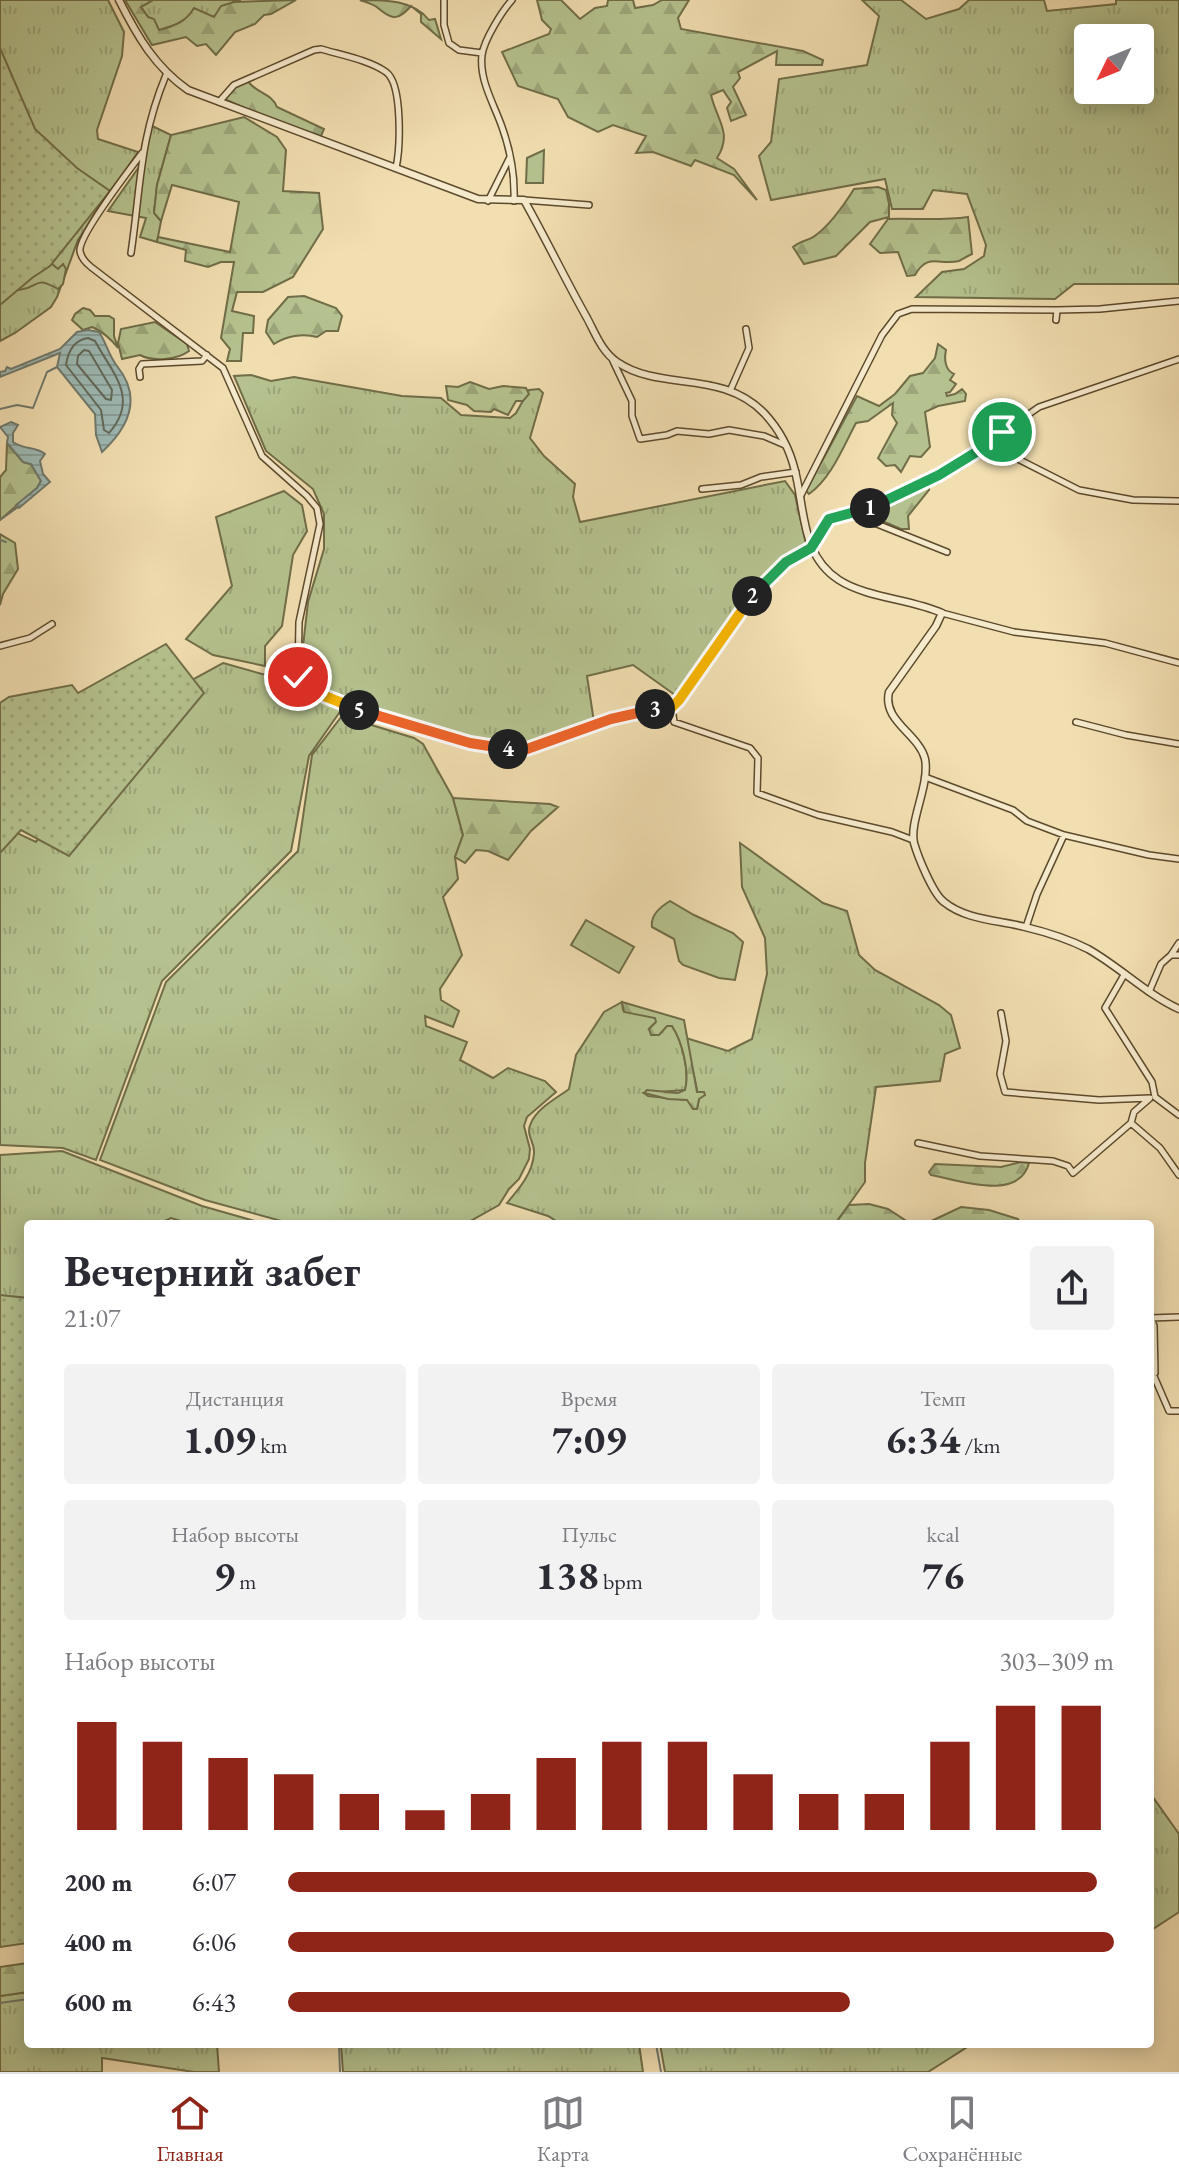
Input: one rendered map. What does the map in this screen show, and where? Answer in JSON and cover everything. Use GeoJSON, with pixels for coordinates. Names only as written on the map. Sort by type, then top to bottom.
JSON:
{"type":"FeatureCollection","features":[{"type":"Feature","properties":{"kind":"street"},"geometry":{"type":"LineString","coordinates":[[119,0],[166,75],[188,90],[488,201],[524,200],[589,205]]}},
{"type":"Feature","properties":{"kind":"street"},"geometry":{"type":"LineString","coordinates":[[444,0],[444,25],[449,43],[459,50],[482,53]]}},
{"type":"Feature","properties":{"kind":"street"},"geometry":{"type":"LineString","coordinates":[[512,0],[503,10],[482,53],[484,79],[515,176],[514,201]]}},
{"type":"Feature","properties":{"kind":"street"},"geometry":{"type":"LineString","coordinates":[[218,103],[234,85],[314,50],[321,49],[379,68],[388,73],[394,83],[399,139],[396,168]]}},
{"type":"Feature","properties":{"kind":"street"},"geometry":{"type":"LineString","coordinates":[[131,253],[142,153],[148,123],[166,75]]}},
{"type":"Feature","properties":{"kind":"street"},"geometry":{"type":"LineString","coordinates":[[142,153],[98,216],[81,243],[80,251],[91,267],[207,355],[228,375],[262,456],[317,508],[320,524],[299,622],[298,677],[305,688],[360,710],[456,740],[496,748],[527,749],[611,719],[672,707],[756,590],[795,555],[811,548],[829,519],[864,511],[939,475],[1048,403],[1179,359]]}},
{"type":"Feature","properties":{"kind":"street"},"geometry":{"type":"LineString","coordinates":[[488,201],[510,156]]}},
{"type":"Feature","properties":{"kind":"street"},"geometry":{"type":"LineString","coordinates":[[524,200],[571,290],[619,369],[632,401],[632,416],[640,439],[677,431],[709,434],[729,430],[764,436],[786,446]]}},
{"type":"Feature","properties":{"kind":"street"},"geometry":{"type":"LineString","coordinates":[[800,497],[882,335],[898,314],[912,309],[1100,309],[1179,301]]}},
{"type":"Feature","properties":{"kind":"street"},"geometry":{"type":"LineString","coordinates":[[1056,320],[1057,310]]}},
{"type":"Feature","properties":{"kind":"street"},"geometry":{"type":"LineString","coordinates":[[730,391],[749,348],[746,329]]}},
{"type":"Feature","properties":{"kind":"street"},"geometry":{"type":"LineString","coordinates":[[140,377],[142,364],[202,361],[207,355]]}},
{"type":"Feature","properties":{"kind":"street"},"geometry":{"type":"LineString","coordinates":[[610,356],[644,374],[705,383],[730,391],[759,408],[786,446],[796,472],[811,548],[823,567],[844,583],[1014,632],[1105,643],[1179,663]]}},
{"type":"Feature","properties":{"kind":"street"},"geometry":{"type":"LineString","coordinates":[[983,448],[1016,458],[1079,490],[1133,500],[1179,501]]}},
{"type":"Feature","properties":{"kind":"street"},"geometry":{"type":"LineString","coordinates":[[702,489],[741,485],[769,475],[796,472]]}},
{"type":"Feature","properties":{"kind":"street"},"geometry":{"type":"LineString","coordinates":[[851,513],[947,552]]}},
{"type":"Feature","properties":{"kind":"street"},"geometry":{"type":"LineString","coordinates":[[942,613],[888,698],[894,716],[925,756],[925,777],[913,840],[934,890],[942,901],[971,916],[1026,927],[1086,948],[1179,1009]]}},
{"type":"Feature","properties":{"kind":"street"},"geometry":{"type":"LineString","coordinates":[[0,646],[30,638],[52,624]]}},
{"type":"Feature","properties":{"kind":"street"},"geometry":{"type":"LineString","coordinates":[[672,707],[674,722],[750,748],[758,758],[757,793],[818,815],[913,840]]}},
{"type":"Feature","properties":{"kind":"street"},"geometry":{"type":"LineString","coordinates":[[1076,722],[1179,744]]}},
{"type":"Feature","properties":{"kind":"street"},"geometry":{"type":"LineString","coordinates":[[925,777],[1013,810],[1027,821],[1064,835],[1179,859]]}},
{"type":"Feature","properties":{"kind":"street"},"geometry":{"type":"LineString","coordinates":[[1026,927],[1037,894],[1064,835]]}},
{"type":"Feature","properties":{"kind":"street"},"geometry":{"type":"LineString","coordinates":[[1149,992],[1161,964],[1179,943]]}},
{"type":"Feature","properties":{"kind":"street"},"geometry":{"type":"LineString","coordinates":[[1171,955],[1179,955]]}},
{"type":"Feature","properties":{"kind":"street"},"geometry":{"type":"LineString","coordinates":[[1124,975],[1105,1008],[1152,1082],[1152,1098]]}},
{"type":"Feature","properties":{"kind":"street"},"geometry":{"type":"LineString","coordinates":[[1001,1013],[1006,1041],[1000,1074],[1005,1092],[1099,1100],[1152,1098],[1179,1115]]}},
{"type":"Feature","properties":{"kind":"street"},"geometry":{"type":"LineString","coordinates":[[918,1143],[980,1156],[1053,1161],[1068,1166],[1073,1173],[1131,1123],[1134,1112],[1152,1098]]}},
{"type":"Feature","properties":{"kind":"street"},"geometry":{"type":"LineString","coordinates":[[1131,1123],[1160,1148],[1179,1175]]}},
{"type":"Feature","properties":{"kind":"street"},"geometry":{"type":"LineString","coordinates":[[1154,1318],[1179,1317]]}},
{"type":"Feature","properties":{"kind":"street"},"geometry":{"type":"LineString","coordinates":[[1154,1326],[1155,1375],[1169,1411],[1179,1411]]}},
{"type":"Feature","properties":{"kind":"green space"},"geometry":{"type":"Polygon","coordinates":[[[0,0],[108,0],[124,32],[122,56],[97,130],[98,139],[138,152],[78,240],[51,307],[0,341],[0,0]]]}},
{"type":"Feature","properties":{"kind":"green space"},"geometry":{"type":"Polygon","coordinates":[[[125,0],[153,0],[141,7],[148,17],[154,19],[159,30],[179,23],[194,8],[214,17],[221,6],[234,2],[296,0],[235,32],[216,55],[206,44],[197,46],[186,37],[152,45],[125,0]]]}},
{"type":"Feature","properties":{"kind":"green space"},"geometry":{"type":"Polygon","coordinates":[[[153,0],[241,0],[233,2],[215,16],[189,17],[158,31],[141,7],[153,0]]]}},
{"type":"Feature","properties":{"kind":"green space"},"geometry":{"type":"Polygon","coordinates":[[[360,0],[399,2],[411,6],[395,17],[360,0]]]}},
{"type":"Feature","properties":{"kind":"green space"},"geometry":{"type":"Polygon","coordinates":[[[537,0],[561,0],[580,19],[595,8],[607,6],[608,0],[633,0],[635,8],[662,0],[689,0],[678,18],[681,29],[803,51],[823,60],[822,65],[776,65],[777,51],[738,72],[740,78],[733,87],[746,115],[731,121],[727,108],[731,102],[723,90],[711,95],[724,134],[717,158],[734,169],[757,200],[734,175],[695,160],[691,166],[653,152],[636,153],[646,136],[613,125],[598,132],[568,117],[558,99],[518,86],[502,52],[549,34],[551,29],[542,20],[537,0]]]}},
{"type":"Feature","properties":{"kind":"green space"},"geometry":{"type":"Polygon","coordinates":[[[862,0],[901,0],[926,19],[959,9],[969,0],[1044,0],[1047,11],[1116,4],[1116,0],[1179,0],[1179,284],[1074,284],[1055,299],[916,297],[942,272],[964,269],[984,256],[986,245],[967,194],[933,190],[923,209],[892,209],[885,179],[771,200],[759,156],[771,142],[779,79],[867,65],[879,16],[862,0]]]}},
{"type":"Feature","properties":{"kind":"green space"},"geometry":{"type":"Polygon","coordinates":[[[413,7],[429,20],[435,19],[441,39],[421,22],[421,14],[413,7]]]}},
{"type":"Feature","properties":{"kind":"green space"},"geometry":{"type":"Polygon","coordinates":[[[0,48],[35,129],[77,168],[110,191],[50,266],[0,305],[0,48]]]}},
{"type":"Feature","properties":{"kind":"green space"},"geometry":{"type":"Polygon","coordinates":[[[248,81],[277,107],[324,129],[321,136],[272,120],[222,98],[235,86],[248,81]]]}},
{"type":"Feature","properties":{"kind":"green space"},"geometry":{"type":"Polygon","coordinates":[[[244,117],[277,137],[286,150],[283,191],[319,193],[323,229],[293,277],[263,292],[237,292],[232,311],[254,316],[253,333],[243,333],[241,361],[227,361],[230,349],[221,338],[234,262],[221,262],[208,267],[185,261],[186,250],[157,242],[158,237],[230,252],[239,202],[172,185],[161,221],[154,213],[157,185],[171,135],[244,117]]]}},
{"type":"Feature","properties":{"kind":"green space"},"geometry":{"type":"Polygon","coordinates":[[[148,124],[171,135],[157,185],[154,213],[161,221],[157,242],[140,237],[146,218],[108,211],[146,157],[148,124]]]}},
{"type":"Feature","properties":{"kind":"green space"},"geometry":{"type":"Polygon","coordinates":[[[544,150],[543,183],[526,183],[527,158],[544,150]]]}},
{"type":"Feature","properties":{"kind":"green space"},"geometry":{"type":"Polygon","coordinates":[[[878,187],[886,190],[889,217],[870,222],[836,256],[804,264],[793,247],[822,230],[854,189],[878,187]]]}},
{"type":"Feature","properties":{"kind":"green space"},"geometry":{"type":"Polygon","coordinates":[[[968,217],[972,254],[959,261],[929,262],[915,275],[907,276],[898,252],[880,253],[870,244],[888,219],[968,217]]]}},
{"type":"Feature","properties":{"kind":"green space"},"geometry":{"type":"Polygon","coordinates":[[[37,260],[58,269],[63,264],[66,269],[63,284],[58,289],[40,282],[19,290],[17,284],[37,260]]]}},
{"type":"Feature","properties":{"kind":"green space"},"geometry":{"type":"Polygon","coordinates":[[[304,296],[336,308],[342,316],[338,331],[326,331],[317,337],[295,336],[274,344],[266,332],[268,320],[288,297],[304,296]]]}},
{"type":"Feature","properties":{"kind":"green space"},"geometry":{"type":"Polygon","coordinates":[[[83,308],[95,316],[114,319],[118,348],[100,331],[92,327],[83,330],[72,320],[83,308]]]}},
{"type":"Feature","properties":{"kind":"green space"},"geometry":{"type":"Polygon","coordinates":[[[155,322],[187,344],[189,351],[165,359],[140,355],[122,359],[118,343],[121,329],[155,322]]]}},
{"type":"Feature","properties":{"kind":"green space"},"geometry":{"type":"Polygon","coordinates":[[[938,344],[946,350],[946,364],[954,374],[950,380],[956,384],[946,393],[947,396],[962,389],[966,394],[965,401],[925,412],[930,447],[921,457],[910,456],[901,472],[895,465],[886,466],[878,458],[897,423],[892,415],[893,403],[868,421],[856,423],[830,471],[809,494],[806,491],[857,396],[879,406],[895,394],[910,376],[923,373],[935,358],[938,344]]]}},
{"type":"Feature","properties":{"kind":"green space"},"geometry":{"type":"Polygon","coordinates":[[[251,375],[271,381],[294,377],[402,396],[441,398],[461,415],[510,418],[529,390],[539,389],[543,393],[530,438],[544,456],[575,484],[573,497],[580,522],[785,481],[795,495],[807,548],[764,580],[675,695],[633,665],[587,676],[594,722],[528,746],[470,741],[348,703],[300,673],[308,602],[324,549],[324,514],[313,489],[266,451],[234,376],[251,375]]]}},
{"type":"Feature","properties":{"kind":"green space"},"geometry":{"type":"Polygon","coordinates":[[[470,382],[489,389],[503,386],[526,388],[529,394],[523,401],[516,401],[508,415],[494,409],[491,412],[474,411],[467,405],[448,400],[446,386],[458,387],[470,382]]]}},
{"type":"Feature","properties":{"kind":"green space"},"geometry":{"type":"Polygon","coordinates":[[[7,443],[23,462],[31,464],[41,481],[0,520],[0,477],[6,470],[7,443]]]}},
{"type":"Feature","properties":{"kind":"green space"},"geometry":{"type":"Polygon","coordinates":[[[929,484],[929,490],[908,516],[909,529],[901,529],[875,518],[878,509],[929,484]]]}},
{"type":"Feature","properties":{"kind":"green space"},"geometry":{"type":"Polygon","coordinates":[[[284,491],[302,505],[307,531],[293,555],[282,626],[265,646],[265,666],[213,655],[186,639],[232,586],[216,517],[284,491]]]}},
{"type":"Feature","properties":{"kind":"green space"},"geometry":{"type":"Polygon","coordinates":[[[0,534],[15,543],[18,569],[0,605],[0,534]]]}},
{"type":"Feature","properties":{"kind":"green space"},"geometry":{"type":"Polygon","coordinates":[[[166,644],[204,693],[69,856],[21,830],[0,853],[0,703],[9,697],[72,685],[78,693],[166,644]]]}},
{"type":"Feature","properties":{"kind":"green space"},"geometry":{"type":"Polygon","coordinates":[[[223,663],[262,674],[294,676],[308,690],[344,706],[309,756],[291,851],[162,981],[96,1160],[63,1148],[0,1145],[0,825],[36,842],[81,773],[179,687],[223,663]]]}},
{"type":"Feature","properties":{"kind":"green space"},"geometry":{"type":"Polygon","coordinates":[[[342,716],[414,738],[423,744],[453,798],[463,835],[455,857],[458,879],[443,897],[462,955],[440,989],[441,1000],[459,1011],[453,1027],[425,1016],[426,1026],[467,1042],[460,1060],[493,1078],[508,1068],[545,1081],[556,1092],[527,1117],[524,1126],[530,1149],[529,1159],[519,1179],[499,1205],[472,1220],[278,1220],[205,1200],[100,1160],[166,982],[298,851],[312,755],[342,716]]]}},
{"type":"Feature","properties":{"kind":"green space"},"geometry":{"type":"Polygon","coordinates":[[[453,798],[558,807],[531,831],[508,860],[488,851],[476,850],[465,863],[455,857],[463,835],[453,798]]]}},
{"type":"Feature","properties":{"kind":"green space"},"geometry":{"type":"Polygon","coordinates":[[[740,843],[823,903],[847,911],[859,955],[875,970],[939,1005],[951,1015],[960,1048],[945,1054],[940,1081],[876,1087],[865,1182],[838,1220],[554,1220],[507,1203],[531,1167],[534,1153],[529,1131],[531,1123],[542,1108],[569,1089],[576,1055],[604,1012],[622,1002],[623,1010],[656,1018],[649,1029],[659,1034],[667,1026],[672,1026],[684,1057],[685,1090],[644,1093],[687,1100],[693,1109],[697,1109],[699,1099],[686,1038],[728,1051],[752,1039],[767,974],[765,938],[742,887],[740,843]]]}},
{"type":"Feature","properties":{"kind":"green space"},"geometry":{"type":"Polygon","coordinates":[[[670,901],[733,933],[743,942],[735,980],[719,978],[679,961],[674,939],[652,927],[654,915],[670,901]]]}},
{"type":"Feature","properties":{"kind":"green space"},"geometry":{"type":"Polygon","coordinates":[[[586,920],[634,947],[619,973],[571,945],[586,920]]]}},
{"type":"Feature","properties":{"kind":"green space"},"geometry":{"type":"Polygon","coordinates":[[[622,1002],[684,1020],[697,1092],[704,1092],[705,1095],[699,1099],[697,1109],[693,1109],[687,1100],[644,1093],[647,1090],[678,1093],[685,1090],[684,1057],[672,1026],[667,1026],[659,1035],[651,1035],[649,1029],[656,1022],[655,1018],[624,1012],[622,1002]]]}},
{"type":"Feature","properties":{"kind":"green space"},"geometry":{"type":"Polygon","coordinates":[[[62,1151],[202,1206],[251,1220],[24,1220],[24,1306],[0,1304],[0,1155],[62,1151]]]}},
{"type":"Feature","properties":{"kind":"green space"},"geometry":{"type":"Polygon","coordinates":[[[1029,1163],[1023,1175],[1001,1185],[972,1184],[929,1172],[935,1164],[1001,1167],[1029,1163]]]}},
{"type":"Feature","properties":{"kind":"green space"},"geometry":{"type":"Polygon","coordinates":[[[869,1204],[888,1209],[905,1220],[838,1220],[849,1205],[869,1204]]]}},
{"type":"Feature","properties":{"kind":"green space"},"geometry":{"type":"Polygon","coordinates":[[[961,1207],[989,1210],[1018,1220],[933,1220],[961,1207]]]}},
{"type":"Feature","properties":{"kind":"green space"},"geometry":{"type":"Polygon","coordinates":[[[0,1295],[24,1298],[24,1944],[0,1947],[0,1295]]]}},
{"type":"Feature","properties":{"kind":"green space"},"geometry":{"type":"Polygon","coordinates":[[[1154,1799],[1179,1834],[1179,1912],[1154,1928],[1154,1799]]]}},
{"type":"Feature","properties":{"kind":"green space"},"geometry":{"type":"Polygon","coordinates":[[[24,1964],[24,1993],[0,1996],[0,1967],[24,1964]]]}},
{"type":"Feature","properties":{"kind":"green space"},"geometry":{"type":"Polygon","coordinates":[[[24,1993],[24,2048],[217,2048],[219,2072],[194,2072],[102,2058],[102,2072],[0,2072],[0,1996],[24,1993]]]}},
{"type":"Feature","properties":{"kind":"green space"},"geometry":{"type":"Polygon","coordinates":[[[341,2048],[640,2048],[643,2072],[343,2072],[341,2048]]]}},
{"type":"Feature","properties":{"kind":"green space"},"geometry":{"type":"Polygon","coordinates":[[[661,2048],[966,2048],[928,2072],[665,2072],[661,2048]]]}},
{"type":"Feature","properties":{"kind":"water"},"geometry":{"type":"Polygon","coordinates":[[[77,332],[99,332],[125,378],[131,400],[126,422],[102,452],[96,435],[95,414],[57,367],[60,353],[0,377],[0,372],[7,367],[11,369],[60,349],[77,332]]]}},
{"type":"Feature","properties":{"kind":"water"},"geometry":{"type":"Polygon","coordinates":[[[11,422],[18,425],[13,433],[13,442],[45,454],[40,461],[43,474],[50,482],[19,508],[16,505],[41,481],[31,464],[23,462],[7,443],[8,437],[0,427],[11,422]]]}},
{"type":"Feature","properties":{"kind":"waterway"},"geometry":{"type":"LineString","coordinates":[[0,409],[17,405],[33,408],[47,372],[57,367]]}},
{"type":"Feature","properties":{"kind":"waterway"},"geometry":{"type":"LineString","coordinates":[[0,520],[18,507]]}},
{"type":"Feature","properties":{"kind":"waterway"},"geometry":{"type":"LineString","coordinates":[[0,540],[6,542]]}},
{"type":"Feature","properties":{"kind":"waterway"},"geometry":{"type":"LineString","coordinates":[[0,2003],[24,2000]]}},
{"type":"Feature","properties":{"kind":"waterway"},"geometry":{"type":"LineString","coordinates":[[339,2048],[340,2072]]}},
{"type":"Feature","properties":{"kind":"waterway"},"geometry":{"type":"LineString","coordinates":[[657,2048],[661,2072]]}},
{"type":"Feature","properties":{"kind":"route"},"geometry":{"type":"LineString","coordinates":[[298,677],[305,688],[318,695],[470,743],[496,748],[527,749],[611,719],[672,707],[756,590],[795,555],[811,548],[829,519],[864,511],[939,475],[983,448],[1002,432]]}}]}
